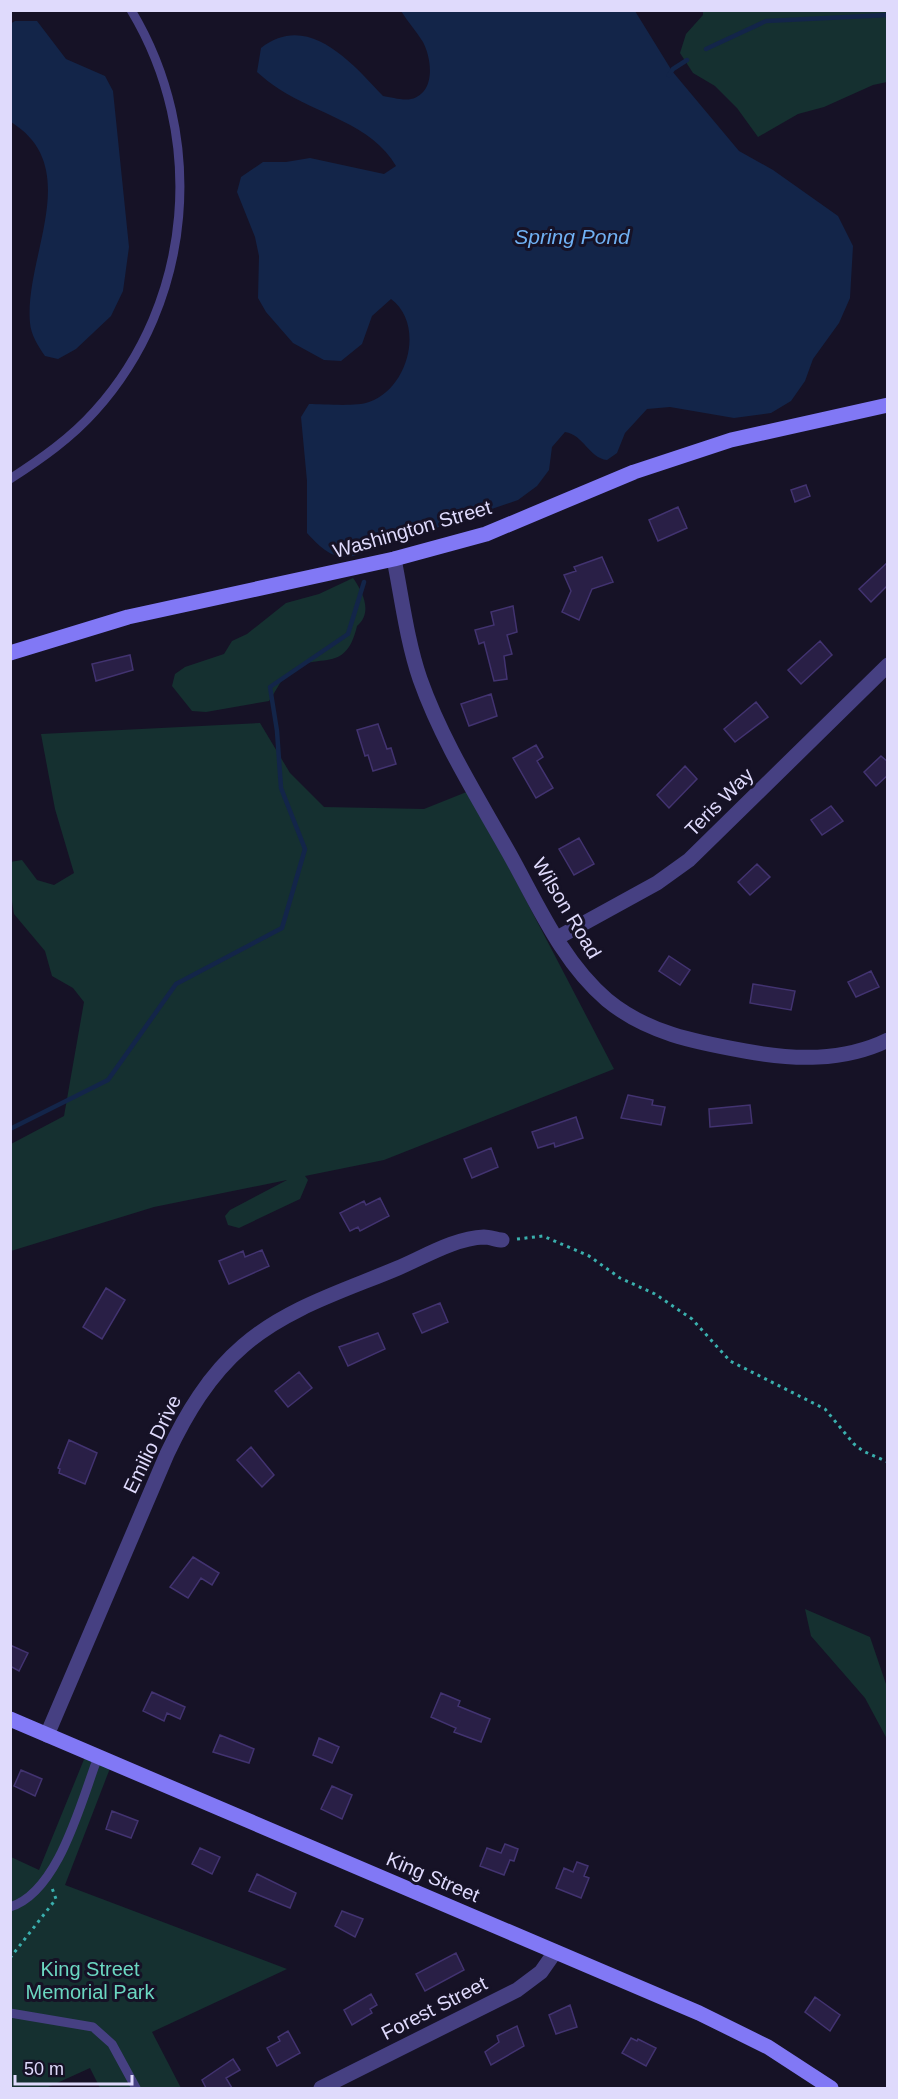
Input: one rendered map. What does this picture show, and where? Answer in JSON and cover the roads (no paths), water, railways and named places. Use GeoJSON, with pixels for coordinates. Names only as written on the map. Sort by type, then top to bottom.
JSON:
{"type":"FeatureCollection","features":[{"type":"Feature","properties":{"kind":"main road","name":"Washington Street"},"geometry":{"type":"LineString","coordinates":[[10,653],[128,617],[394,559],[486,534],[634,472],[731,440],[888,405]]}},
{"type":"Feature","properties":{"kind":"main road","name":"King Street"},"geometry":{"type":"LineString","coordinates":[[10,1719],[744,2035],[831,2088]]}},
{"type":"Feature","properties":{"kind":"street","name":"Wilson Road"},"geometry":{"type":"LineString","coordinates":[[394,559],[413,654],[436,719],[557,938],[581,973],[607,1000],[638,1021],[674,1036],[783,1058],[843,1054],[864,1050],[888,1040]]}},
{"type":"Feature","properties":{"kind":"street","name":"Teris Way"},"geometry":{"type":"LineString","coordinates":[[557,938],[657,883],[689,860],[888,665]]}},
{"type":"Feature","properties":{"kind":"street","name":"Emilio Drive"},"geometry":{"type":"LineString","coordinates":[[47,1735],[167,1454],[185,1416],[213,1377],[243,1345],[276,1323],[313,1304],[442,1249],[484,1238],[502,1240]]}},
{"type":"Feature","properties":{"kind":"street","name":"Forest Street"},"geometry":{"type":"LineString","coordinates":[[321,2088],[517,1990],[541,1972],[555,1952]]}},
{"type":"Feature","properties":{"kind":"lane"},"geometry":{"type":"LineString","coordinates":[[10,479],[70,435],[95,412],[117,384],[143,342],[158,311],[173,260],[181,192],[178,138],[159,69],[131,10]]}},
{"type":"Feature","properties":{"kind":"lane"},"geometry":{"type":"LineString","coordinates":[[10,1907],[30,1898],[48,1878],[98,1757]]}},
{"type":"Feature","properties":{"kind":"lane"},"geometry":{"type":"LineString","coordinates":[[10,2013],[93,2027],[112,2044],[135,2088]]}},
{"type":"Feature","properties":{"kind":"water","name":"Spring Pond"},"geometry":{"type":"Polygon","coordinates":[[[401,11],[635,11],[672,71],[739,151],[773,170],[838,216],[853,246],[850,298],[839,323],[813,359],[805,381],[791,401],[771,413],[734,418],[670,407],[647,409],[625,433],[617,453],[607,460],[596,455],[577,437],[565,432],[552,447],[549,470],[537,486],[518,500],[354,556],[339,556],[328,552],[307,533],[307,481],[301,417],[309,404],[356,404],[369,402],[383,395],[403,370],[410,339],[408,324],[401,310],[391,299],[372,316],[362,344],[341,361],[324,360],[293,343],[266,312],[258,298],[259,256],[255,237],[237,192],[241,177],[263,162],[286,162],[310,158],[384,174],[396,166],[373,140],[343,121],[294,98],[257,72],[261,48],[278,38],[296,35],[312,38],[343,57],[383,96],[411,99],[419,96],[425,90],[430,75],[430,66],[423,42],[401,11]]]}},
{"type":"Feature","properties":{"kind":"water"},"geometry":{"type":"Polygon","coordinates":[[[15,21],[37,21],[66,59],[105,76],[113,91],[129,247],[123,291],[111,316],[76,349],[58,359],[45,356],[33,336],[30,323],[30,297],[46,215],[48,188],[44,163],[33,141],[11,122],[10,24],[15,21]]]}},
{"type":"Feature","properties":{"kind":"waterway"},"geometry":{"type":"LineString","coordinates":[[706,49],[766,21],[888,15]]}},
{"type":"Feature","properties":{"kind":"waterway"},"geometry":{"type":"LineString","coordinates":[[669,75],[673,69],[687,60]]}},
{"type":"Feature","properties":{"kind":"waterway"},"geometry":{"type":"LineString","coordinates":[[10,1129],[108,1080],[176,984],[282,928],[305,849],[281,788],[277,731],[270,687],[348,634],[364,582]]}},
{"type":"Feature","properties":{"kind":"park label","name":"King Street Memorial Park"},"geometry":{"type":"Point","coordinates":[90,1980]}}]}
